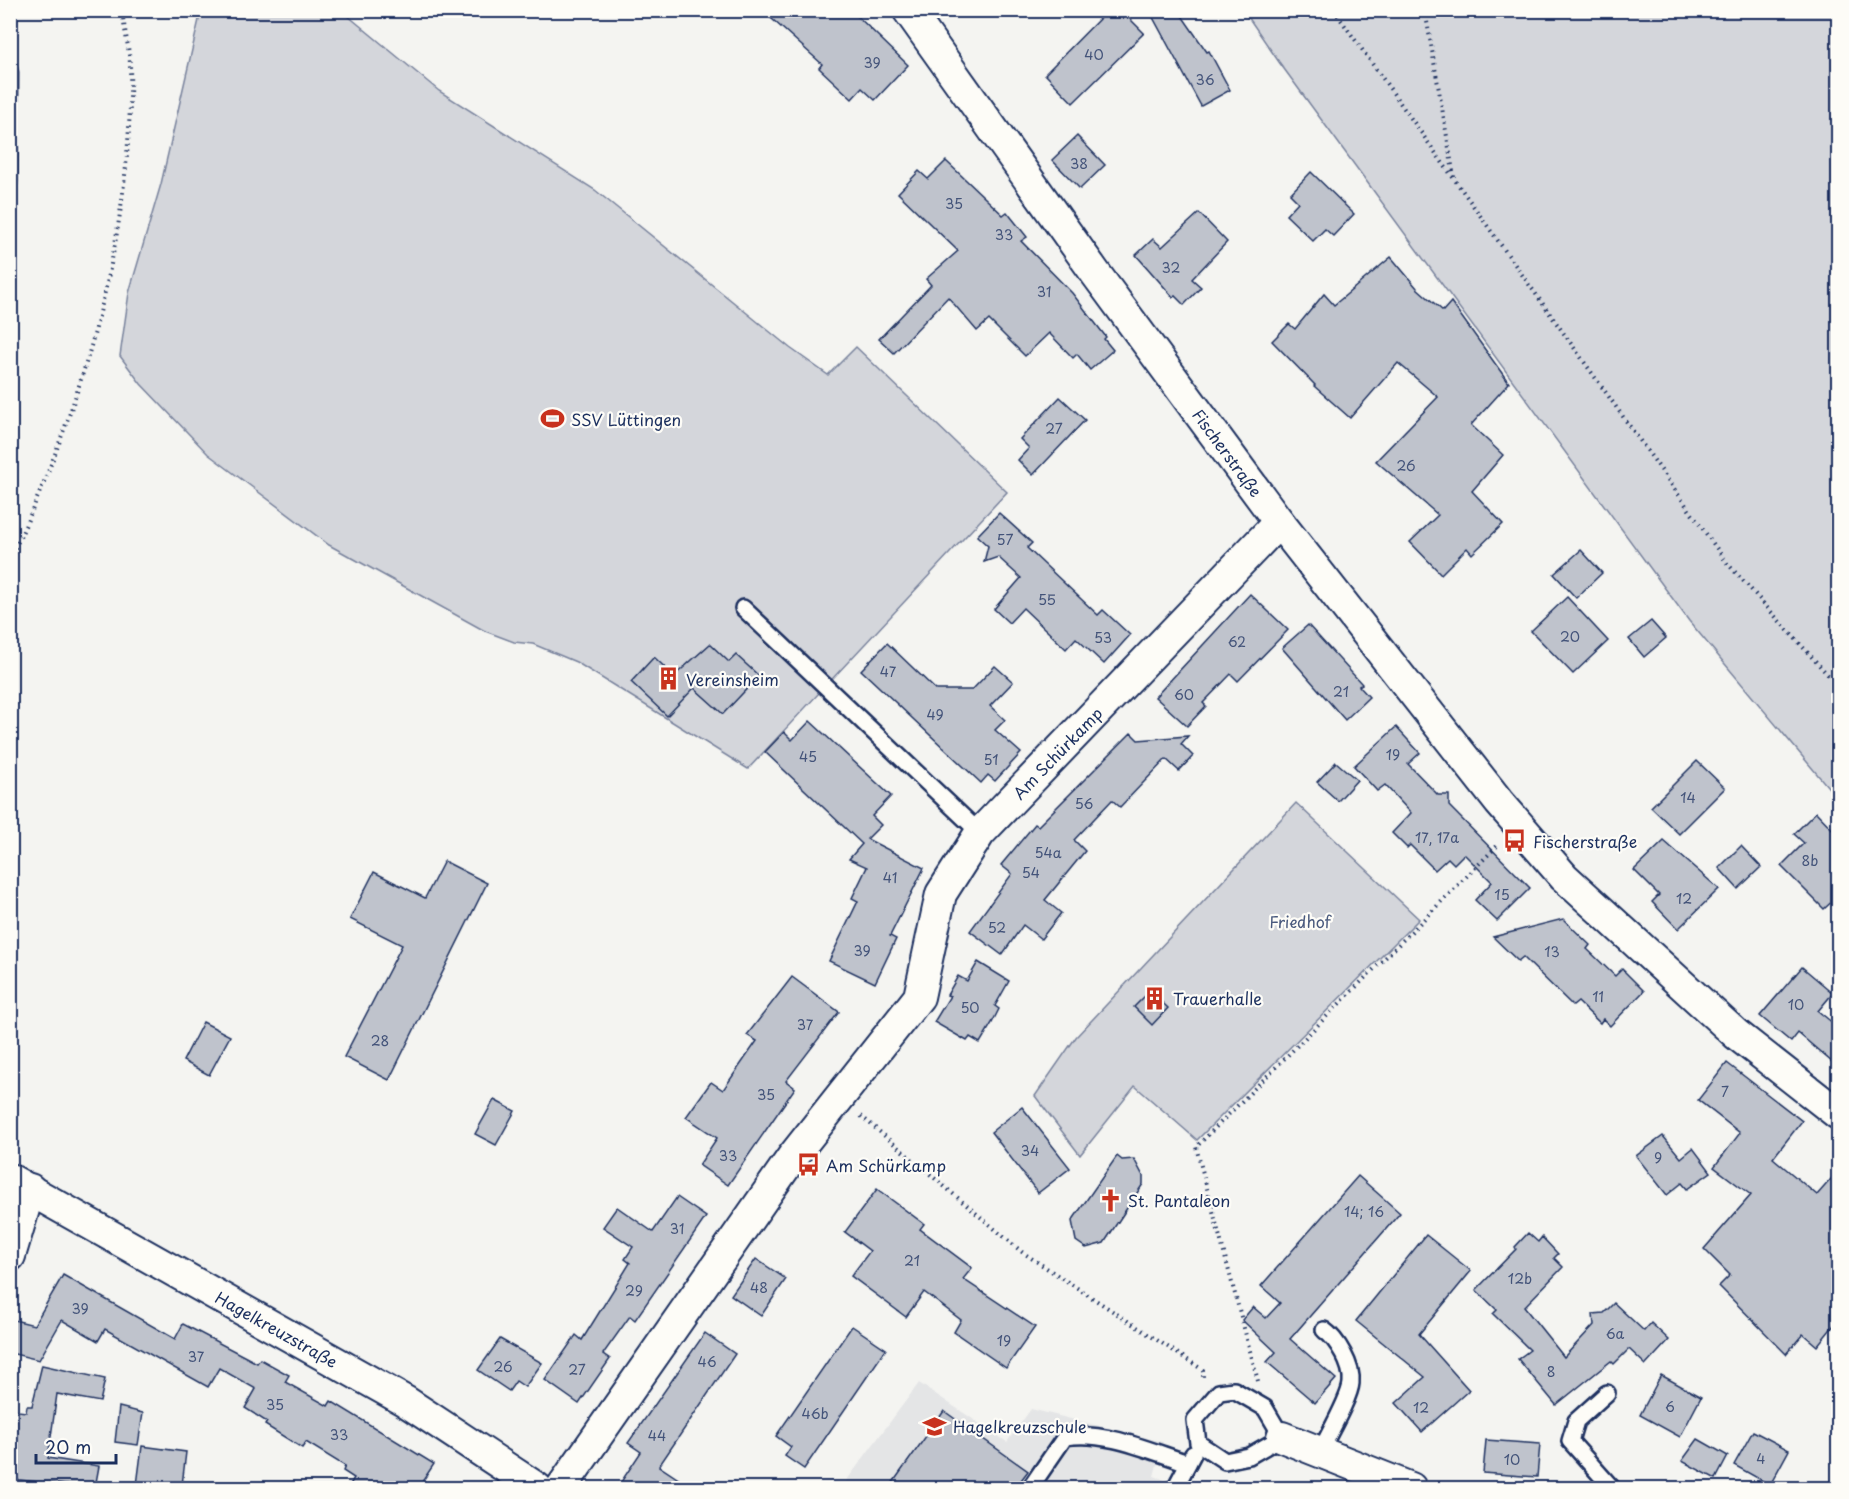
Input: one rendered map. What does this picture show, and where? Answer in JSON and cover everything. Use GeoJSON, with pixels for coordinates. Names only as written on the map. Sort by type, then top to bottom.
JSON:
{"type":"FeatureCollection","features":[{"type":"Feature","properties":{"kind":"street","name":"Fischerstraße"},"geometry":{"type":"LineString","coordinates":[[908,10],[1096,274],[1279,522],[1518,825],[1564,877],[1728,1026],[1839,1114]]}},
{"type":"Feature","properties":{"kind":"street","name":"Am Schürkamp"},"geometry":{"type":"LineString","coordinates":[[561,1488],[793,1156],[919,997],[941,894],[980,833],[1279,522]]}},
{"type":"Feature","properties":{"kind":"street"},"geometry":{"type":"LineString","coordinates":[[10,1256],[20,1184]]}},
{"type":"Feature","properties":{"kind":"street","name":"Hagelkreuzstraße"},"geometry":{"type":"LineString","coordinates":[[20,1184],[405,1401],[537,1488]]}},
{"type":"Feature","properties":{"kind":"street"},"geometry":{"type":"LineString","coordinates":[[1282,1437],[1411,1488]]}},
{"type":"Feature","properties":{"kind":"lane"},"geometry":{"type":"LineString","coordinates":[[743,608],[980,833]]}},
{"type":"Feature","properties":{"kind":"lane"},"geometry":{"type":"LineString","coordinates":[[1320,1452],[1352,1383],[1347,1363],[1335,1337],[1324,1330]]}},
{"type":"Feature","properties":{"kind":"lane"},"geometry":{"type":"LineString","coordinates":[[1174,1488],[1198,1443],[1195,1420],[1219,1392],[1234,1390],[1265,1408],[1282,1437],[1249,1456],[1225,1461],[1198,1443]]}},
{"type":"Feature","properties":{"kind":"lane"},"geometry":{"type":"LineString","coordinates":[[1607,1393],[1576,1421],[1570,1441],[1612,1488]]}},
{"type":"Feature","properties":{"kind":"lane"},"geometry":{"type":"LineString","coordinates":[[1030,1488],[1065,1437],[1079,1435],[1104,1438],[1188,1463]]}},
{"type":"Feature","properties":{"kind":"path"},"geometry":{"type":"LineString","coordinates":[[10,559],[44,485],[75,403],[109,268],[126,156],[130,63],[122,10]]}},
{"type":"Feature","properties":{"kind":"path"},"geometry":{"type":"LineString","coordinates":[[1334,10],[1727,563],[1839,686]]}},
{"type":"Feature","properties":{"kind":"path"},"geometry":{"type":"LineString","coordinates":[[1425,10],[1454,181]]}},
{"type":"Feature","properties":{"kind":"path"},"geometry":{"type":"LineString","coordinates":[[1265,1408],[1196,1147],[1518,825]]}},
{"type":"Feature","properties":{"kind":"path"},"geometry":{"type":"LineString","coordinates":[[840,1099],[1022,1252],[1203,1370],[1203,1387]]}},
{"type":"Feature","properties":{"kind":"shaded area","name":"Hagelkreuzschule"},"geometry":{"type":"Polygon","coordinates":[[[919,1383],[1007,1442],[1031,1409],[1163,1442],[1154,1476],[1187,1488],[841,1488],[919,1383]]]}},
{"type":"Feature","properties":{"kind":"green space","name":"SSV Lüttingen"},"geometry":{"type":"Polygon","coordinates":[[[201,11],[342,11],[439,91],[595,190],[790,348],[828,375],[856,347],[1007,492],[748,769],[576,662],[533,644],[514,642],[485,631],[329,545],[208,454],[141,384],[120,356],[129,293],[161,184],[201,11]]]}},
{"type":"Feature","properties":{"kind":"green space"},"geometry":{"type":"Polygon","coordinates":[[[1244,11],[1838,11],[1838,799],[1689,621],[1244,11]]]}},
{"type":"Feature","properties":{"kind":"green space","name":"Friedhof"},"geometry":{"type":"Polygon","coordinates":[[[1296,803],[1419,919],[1197,1140],[1135,1086],[1080,1155],[1035,1096],[1076,1037],[1296,803]]]}},
{"type":"Feature","properties":{"kind":"water"},"geometry":{"type":"Polygon","coordinates":[[[11,46],[19,72],[18,181],[11,231],[11,46]]]}},
{"type":"Feature","properties":{"kind":"building"},"geometry":{"type":"Polygon","coordinates":[[[762,10],[851,10],[908,65],[875,100],[862,88],[852,99],[819,68],[822,64],[762,10]]]}},
{"type":"Feature","properties":{"kind":"building"},"geometry":{"type":"Polygon","coordinates":[[[1108,10],[1121,10],[1144,33],[1073,103],[1045,74],[1108,10]]]}},
{"type":"Feature","properties":{"kind":"building"},"geometry":{"type":"Polygon","coordinates":[[[1149,10],[1178,10],[1207,52],[1209,51],[1230,90],[1201,106],[1149,10]]]}},
{"type":"Feature","properties":{"kind":"building"},"geometry":{"type":"Polygon","coordinates":[[[1077,136],[1105,165],[1080,189],[1052,160],[1077,136]]]}},
{"type":"Feature","properties":{"kind":"building"},"geometry":{"type":"Polygon","coordinates":[[[946,161],[1003,215],[1007,212],[1027,237],[1021,241],[1072,293],[1106,337],[1104,339],[1113,350],[1090,370],[1077,354],[1073,358],[1049,333],[1025,356],[989,320],[977,331],[948,297],[894,353],[879,339],[931,285],[926,279],[958,251],[898,193],[919,171],[928,179],[946,161]]]}},
{"type":"Feature","properties":{"kind":"building"},"geometry":{"type":"Polygon","coordinates":[[[1311,172],[1354,214],[1333,236],[1325,229],[1313,241],[1286,215],[1298,202],[1290,194],[1311,172]]]}},
{"type":"Feature","properties":{"kind":"building"},"geometry":{"type":"Polygon","coordinates":[[[1199,213],[1227,242],[1192,279],[1201,287],[1184,305],[1175,296],[1173,297],[1136,255],[1153,239],[1162,247],[1199,213]]]}},
{"type":"Feature","properties":{"kind":"building"},"geometry":{"type":"Polygon","coordinates":[[[1391,257],[1417,288],[1443,311],[1451,302],[1509,383],[1471,425],[1503,455],[1472,491],[1503,524],[1472,554],[1467,548],[1441,574],[1410,542],[1438,515],[1376,461],[1438,397],[1398,363],[1350,418],[1314,386],[1272,341],[1289,324],[1295,329],[1324,294],[1334,305],[1391,257]]]}},
{"type":"Feature","properties":{"kind":"building"},"geometry":{"type":"Polygon","coordinates":[[[1060,397],[1085,420],[1033,475],[1018,460],[1029,448],[1020,439],[1060,397]]]}},
{"type":"Feature","properties":{"kind":"building"},"geometry":{"type":"Polygon","coordinates":[[[999,513],[1032,543],[1027,548],[1098,615],[1103,610],[1130,635],[1104,664],[1076,638],[1066,649],[1023,608],[1009,623],[994,609],[1021,578],[998,557],[984,562],[988,546],[977,536],[999,513]]]}},
{"type":"Feature","properties":{"kind":"building"},"geometry":{"type":"Polygon","coordinates":[[[1581,550],[1602,573],[1576,598],[1554,574],[1581,550]]]}},
{"type":"Feature","properties":{"kind":"building"},"geometry":{"type":"Polygon","coordinates":[[[1250,594],[1288,630],[1238,681],[1231,674],[1203,703],[1206,706],[1187,726],[1155,697],[1250,594]]]}},
{"type":"Feature","properties":{"kind":"building"},"geometry":{"type":"Polygon","coordinates":[[[1567,597],[1608,641],[1573,674],[1531,631],[1567,597]]]}},
{"type":"Feature","properties":{"kind":"building"},"geometry":{"type":"Polygon","coordinates":[[[1651,621],[1666,638],[1644,657],[1629,639],[1651,621]]]}},
{"type":"Feature","properties":{"kind":"building"},"geometry":{"type":"Polygon","coordinates":[[[1308,625],[1362,684],[1359,686],[1369,697],[1345,720],[1282,648],[1308,625]]]}},
{"type":"Feature","properties":{"kind":"building"},"geometry":{"type":"Polygon","coordinates":[[[887,643],[936,690],[972,690],[995,666],[1013,682],[990,706],[1005,720],[995,730],[1021,753],[995,781],[988,775],[981,783],[861,670],[887,643]]]}},
{"type":"Feature","properties":{"kind":"building"},"geometry":{"type":"Polygon","coordinates":[[[710,644],[729,662],[736,655],[759,676],[723,714],[694,688],[667,716],[631,682],[654,657],[674,676],[710,644]]]}},
{"type":"Feature","properties":{"kind":"building"},"geometry":{"type":"Polygon","coordinates":[[[810,721],[891,796],[872,816],[881,825],[867,839],[924,868],[890,936],[896,939],[875,983],[829,961],[858,901],[852,898],[867,867],[849,859],[862,844],[765,752],[784,732],[792,740],[810,721]]]}},
{"type":"Feature","properties":{"kind":"building"},"geometry":{"type":"Polygon","coordinates":[[[1396,727],[1420,753],[1408,764],[1438,795],[1449,795],[1449,806],[1530,888],[1497,921],[1475,900],[1492,882],[1464,854],[1454,864],[1448,858],[1435,870],[1410,845],[1407,848],[1392,833],[1411,813],[1385,785],[1377,791],[1354,766],[1396,727]]]}},
{"type":"Feature","properties":{"kind":"building"},"geometry":{"type":"Polygon","coordinates":[[[1131,733],[1138,740],[1188,736],[1181,744],[1193,756],[1179,771],[1166,759],[1120,807],[1112,800],[1074,840],[1085,851],[1045,900],[1061,913],[1041,939],[1023,925],[1002,955],[970,931],[1012,874],[1001,865],[1035,824],[1038,826],[1131,733]]]}},
{"type":"Feature","properties":{"kind":"building"},"geometry":{"type":"Polygon","coordinates":[[[1697,761],[1725,788],[1679,834],[1651,807],[1697,761]]]}},
{"type":"Feature","properties":{"kind":"building"},"geometry":{"type":"Polygon","coordinates":[[[1336,762],[1357,780],[1338,801],[1317,782],[1336,762]]]}},
{"type":"Feature","properties":{"kind":"building"},"geometry":{"type":"Polygon","coordinates":[[[1816,812],[1839,836],[1839,895],[1824,909],[1781,866],[1804,843],[1794,834],[1816,812]]]}},
{"type":"Feature","properties":{"kind":"building"},"geometry":{"type":"Polygon","coordinates":[[[1664,841],[1719,889],[1678,929],[1652,902],[1659,895],[1634,870],[1664,841]]]}},
{"type":"Feature","properties":{"kind":"building"},"geometry":{"type":"Polygon","coordinates":[[[1741,846],[1761,867],[1738,889],[1719,868],[1741,846]]]}},
{"type":"Feature","properties":{"kind":"building"},"geometry":{"type":"Polygon","coordinates":[[[444,861],[487,883],[389,1080],[344,1057],[402,945],[350,919],[374,872],[425,898],[444,861]]]}},
{"type":"Feature","properties":{"kind":"building"},"geometry":{"type":"Polygon","coordinates":[[[1563,919],[1590,945],[1587,949],[1615,976],[1622,969],[1644,991],[1610,1026],[1603,1019],[1600,1023],[1578,1002],[1573,1006],[1523,957],[1518,961],[1493,937],[1563,919]]]}},
{"type":"Feature","properties":{"kind":"building"},"geometry":{"type":"Polygon","coordinates":[[[978,962],[1009,981],[995,1006],[999,1009],[980,1043],[970,1037],[967,1041],[934,1022],[950,996],[947,995],[958,976],[967,981],[978,962]]]}},
{"type":"Feature","properties":{"kind":"building"},"geometry":{"type":"Polygon","coordinates":[[[1802,967],[1833,993],[1818,1011],[1839,1028],[1839,1068],[1798,1033],[1791,1042],[1760,1016],[1802,967]]]}},
{"type":"Feature","properties":{"kind":"building"},"geometry":{"type":"Polygon","coordinates":[[[792,977],[839,1012],[786,1081],[795,1088],[728,1185],[699,1165],[717,1138],[686,1117],[711,1082],[723,1090],[757,1041],[747,1035],[792,977]]]}},
{"type":"Feature","properties":{"kind":"building","name":"Trauerhalle"},"geometry":{"type":"Polygon","coordinates":[[[1150,991],[1168,1008],[1152,1025],[1134,1007],[1150,991]]]}},
{"type":"Feature","properties":{"kind":"building"},"geometry":{"type":"Polygon","coordinates":[[[203,1022],[230,1036],[209,1075],[183,1061],[203,1022]]]}},
{"type":"Feature","properties":{"kind":"building"},"geometry":{"type":"Polygon","coordinates":[[[1727,1063],[1802,1121],[1773,1158],[1817,1195],[1839,1170],[1839,1319],[1817,1346],[1803,1334],[1786,1354],[1719,1286],[1730,1275],[1704,1249],[1751,1195],[1714,1167],[1740,1133],[1698,1100],[1727,1063]]]}},
{"type":"Feature","properties":{"kind":"building"},"geometry":{"type":"Polygon","coordinates":[[[494,1100],[515,1111],[496,1145],[475,1134],[494,1100]]]}},
{"type":"Feature","properties":{"kind":"building"},"geometry":{"type":"Polygon","coordinates":[[[1022,1107],[1070,1168],[1038,1193],[991,1132],[1022,1107]]]}},
{"type":"Feature","properties":{"kind":"building"},"geometry":{"type":"Polygon","coordinates":[[[1663,1136],[1681,1158],[1693,1148],[1711,1172],[1687,1189],[1682,1183],[1667,1195],[1636,1156],[1663,1136]]]}},
{"type":"Feature","properties":{"kind":"building","name":"St. Pantaleon"},"geometry":{"type":"Polygon","coordinates":[[[1117,1156],[1122,1160],[1134,1159],[1143,1176],[1143,1184],[1104,1243],[1086,1248],[1076,1241],[1072,1221],[1117,1156]]]}},
{"type":"Feature","properties":{"kind":"building"},"geometry":{"type":"Polygon","coordinates":[[[1358,1176],[1400,1213],[1290,1339],[1336,1379],[1315,1403],[1267,1362],[1276,1352],[1242,1320],[1253,1307],[1266,1318],[1280,1303],[1261,1286],[1358,1176]]]}},
{"type":"Feature","properties":{"kind":"building"},"geometry":{"type":"Polygon","coordinates":[[[877,1189],[924,1224],[920,1229],[972,1268],[963,1279],[1035,1327],[1006,1368],[954,1332],[961,1320],[924,1292],[906,1317],[851,1276],[870,1251],[845,1232],[877,1189]]]}},
{"type":"Feature","properties":{"kind":"building"},"geometry":{"type":"Polygon","coordinates":[[[677,1197],[706,1217],[635,1320],[630,1316],[603,1354],[610,1359],[579,1404],[545,1380],[576,1335],[582,1340],[630,1263],[625,1259],[633,1247],[603,1227],[617,1207],[653,1232],[677,1197]]]}},
{"type":"Feature","properties":{"kind":"building"},"geometry":{"type":"Polygon","coordinates":[[[1528,1233],[1538,1242],[1542,1237],[1558,1254],[1554,1258],[1563,1267],[1524,1307],[1564,1357],[1594,1325],[1593,1314],[1604,1313],[1614,1303],[1644,1331],[1651,1323],[1669,1340],[1646,1365],[1629,1349],[1614,1364],[1611,1361],[1556,1405],[1518,1359],[1530,1350],[1493,1314],[1497,1310],[1476,1290],[1516,1249],[1515,1247],[1528,1233]]]}},
{"type":"Feature","properties":{"kind":"building"},"geometry":{"type":"Polygon","coordinates":[[[1426,1235],[1471,1271],[1419,1334],[1469,1390],[1422,1432],[1396,1403],[1425,1377],[1356,1321],[1426,1235]]]}},
{"type":"Feature","properties":{"kind":"building"},"geometry":{"type":"Polygon","coordinates":[[[756,1259],[786,1279],[761,1316],[731,1295],[756,1259]]]}},
{"type":"Feature","properties":{"kind":"building"},"geometry":{"type":"Polygon","coordinates":[[[63,1275],[175,1339],[183,1324],[257,1363],[260,1359],[289,1375],[285,1382],[328,1406],[331,1401],[434,1464],[418,1488],[348,1488],[354,1478],[343,1471],[345,1466],[306,1442],[302,1448],[265,1425],[267,1422],[245,1408],[256,1389],[219,1368],[208,1387],[105,1329],[98,1341],[62,1320],[39,1360],[10,1353],[10,1319],[34,1325],[63,1275]]]}},
{"type":"Feature","properties":{"kind":"building"},"geometry":{"type":"Polygon","coordinates":[[[852,1326],[886,1349],[804,1469],[785,1456],[791,1447],[776,1436],[852,1326]]]}},
{"type":"Feature","properties":{"kind":"building"},"geometry":{"type":"Polygon","coordinates":[[[705,1333],[735,1354],[659,1466],[692,1488],[617,1488],[641,1452],[628,1443],[705,1333]]]}},
{"type":"Feature","properties":{"kind":"building"},"geometry":{"type":"Polygon","coordinates":[[[500,1339],[542,1363],[525,1387],[516,1381],[509,1391],[478,1370],[500,1339]]]}},
{"type":"Feature","properties":{"kind":"building"},"geometry":{"type":"Polygon","coordinates":[[[42,1365],[105,1379],[100,1402],[57,1394],[48,1458],[99,1466],[95,1488],[10,1479],[10,1410],[26,1412],[27,1406],[32,1406],[42,1365]]]}},
{"type":"Feature","properties":{"kind":"building"},"geometry":{"type":"Polygon","coordinates":[[[1661,1375],[1701,1397],[1680,1437],[1640,1415],[1661,1375]]]}},
{"type":"Feature","properties":{"kind":"building"},"geometry":{"type":"Polygon","coordinates":[[[119,1407],[143,1413],[138,1445],[115,1442],[119,1407]]]}},
{"type":"Feature","properties":{"kind":"building"},"geometry":{"type":"Polygon","coordinates":[[[944,1411],[1028,1471],[1015,1488],[889,1488],[944,1411]]]}},
{"type":"Feature","properties":{"kind":"building"},"geometry":{"type":"Polygon","coordinates":[[[1753,1431],[1789,1450],[1770,1485],[1734,1465],[1753,1431]]]}},
{"type":"Feature","properties":{"kind":"building"},"geometry":{"type":"Polygon","coordinates":[[[1698,1439],[1728,1456],[1716,1479],[1682,1461],[1698,1439]]]}},
{"type":"Feature","properties":{"kind":"building"},"geometry":{"type":"Polygon","coordinates":[[[1486,1440],[1540,1444],[1537,1477],[1483,1473],[1486,1440]]]}},
{"type":"Feature","properties":{"kind":"building"},"geometry":{"type":"Polygon","coordinates":[[[142,1446],[186,1452],[182,1485],[168,1483],[167,1488],[137,1485],[142,1446]]]}},
{"type":"Feature","properties":{"kind":"place","name":"SSV Lüttingen"},"geometry":{"type":"Point","coordinates":[553,419]}},
{"type":"Feature","properties":{"kind":"place","name":"Vereinsheim"},"geometry":{"type":"Point","coordinates":[668,679]}},
{"type":"Feature","properties":{"kind":"place","name":"Fischerstraße"},"geometry":{"type":"Point","coordinates":[1515,841]}},
{"type":"Feature","properties":{"kind":"place","name":"Trauerhalle"},"geometry":{"type":"Point","coordinates":[1155,998]}},
{"type":"Feature","properties":{"kind":"place","name":"Am Schürkamp"},"geometry":{"type":"Point","coordinates":[808,1165]}},
{"type":"Feature","properties":{"kind":"place","name":"St. Pantaleon"},"geometry":{"type":"Point","coordinates":[1110,1200]}},
{"type":"Feature","properties":{"kind":"place","name":"Hagelkreuzschule"},"geometry":{"type":"Point","coordinates":[935,1426]}}]}
